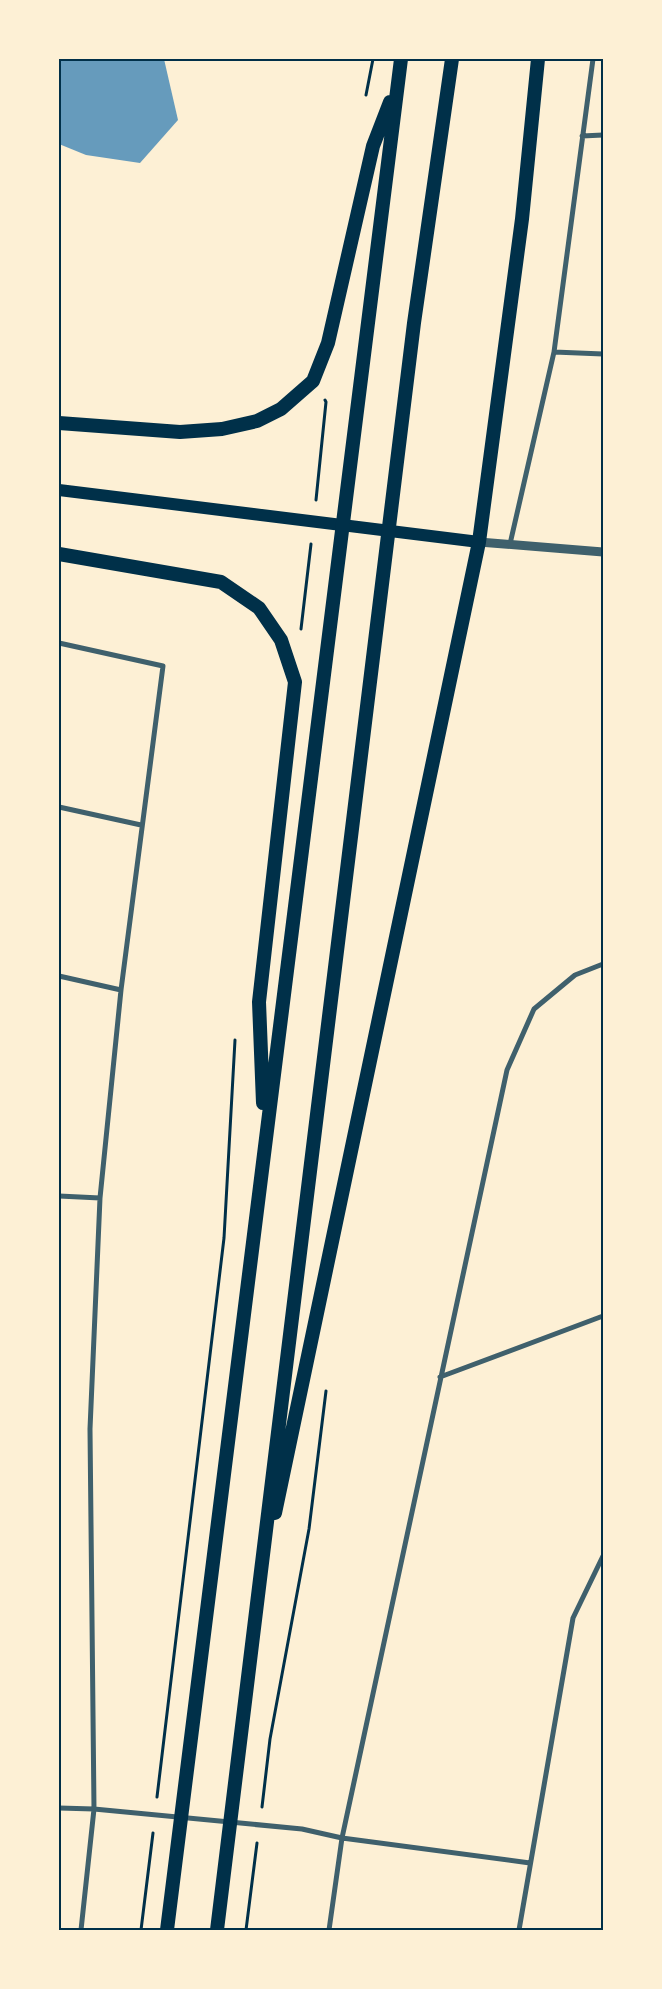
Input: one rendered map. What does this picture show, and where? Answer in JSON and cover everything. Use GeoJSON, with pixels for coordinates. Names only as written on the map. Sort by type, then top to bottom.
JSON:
{"type":"FeatureCollection","features":[{"type":"Feature","properties":{"kind":"highway"},"geometry":{"type":"LineString","coordinates":[[167,1930],[402,59]]}},
{"type":"Feature","properties":{"kind":"highway"},"geometry":{"type":"LineString","coordinates":[[217,1930],[412,333],[452,59]]}},
{"type":"Feature","properties":{"kind":"highway"},"geometry":{"type":"LineString","coordinates":[[257,1594],[309,1357],[339,1202],[479,542],[522,219],[538,59]]}},
{"type":"Feature","properties":{"kind":"highway"},"geometry":{"type":"LineString","coordinates":[[59,423],[180,432],[222,430],[257,421],[281,409],[313,381],[328,343],[373,146],[398,82]]}},
{"type":"Feature","properties":{"kind":"highway"},"geometry":{"type":"LineString","coordinates":[[59,554],[221,582],[259,608],[281,640],[295,682],[259,1002],[265,1144]]}},
{"type":"Feature","properties":{"kind":"main road"},"geometry":{"type":"LineString","coordinates":[[59,490],[479,542]]}},
{"type":"Feature","properties":{"kind":"street"},"geometry":{"type":"LineString","coordinates":[[510,544],[554,352],[594,59]]}},
{"type":"Feature","properties":{"kind":"street"},"geometry":{"type":"LineString","coordinates":[[582,136],[603,135]]}},
{"type":"Feature","properties":{"kind":"street"},"geometry":{"type":"LineString","coordinates":[[554,352],[603,354]]}},
{"type":"Feature","properties":{"kind":"street"},"geometry":{"type":"LineString","coordinates":[[479,542],[603,552]]}},
{"type":"Feature","properties":{"kind":"street"},"geometry":{"type":"LineString","coordinates":[[59,643],[163,666],[121,990],[100,1198],[90,1429],[94,1808],[81,1930]]}},
{"type":"Feature","properties":{"kind":"street"},"geometry":{"type":"LineString","coordinates":[[59,807],[141,826]]}},
{"type":"Feature","properties":{"kind":"street"},"geometry":{"type":"LineString","coordinates":[[329,1930],[342,1838],[507,1070],[534,1010],[575,975],[603,964]]}},
{"type":"Feature","properties":{"kind":"street"},"geometry":{"type":"LineString","coordinates":[[59,976],[121,990]]}},
{"type":"Feature","properties":{"kind":"street"},"geometry":{"type":"LineString","coordinates":[[59,1196],[100,1198]]}},
{"type":"Feature","properties":{"kind":"street"},"geometry":{"type":"LineString","coordinates":[[440,1377],[603,1316]]}},
{"type":"Feature","properties":{"kind":"street"},"geometry":{"type":"LineString","coordinates":[[519,1930],[573,1618],[603,1556]]}},
{"type":"Feature","properties":{"kind":"street"},"geometry":{"type":"LineString","coordinates":[[59,1808],[94,1808],[302,1828],[342,1838],[530,1863]]}},
{"type":"Feature","properties":{"kind":"path"},"geometry":{"type":"LineString","coordinates":[[364,104],[373,59]]}},
{"type":"Feature","properties":{"kind":"path"},"geometry":{"type":"LineString","coordinates":[[313,381],[326,402],[316,501]]}},
{"type":"Feature","properties":{"kind":"path"},"geometry":{"type":"LineString","coordinates":[[281,640],[302,628],[312,540]]}},
{"type":"Feature","properties":{"kind":"path"},"geometry":{"type":"LineString","coordinates":[[156,1806],[224,1238],[236,1036]]}},
{"type":"Feature","properties":{"kind":"path"},"geometry":{"type":"LineString","coordinates":[[141,1930],[154,1825]]}},
{"type":"Feature","properties":{"kind":"water"},"geometry":{"type":"Polygon","coordinates":[[[59,59],[164,59],[178,120],[140,163],[86,155],[59,144],[59,59]]]}}]}
